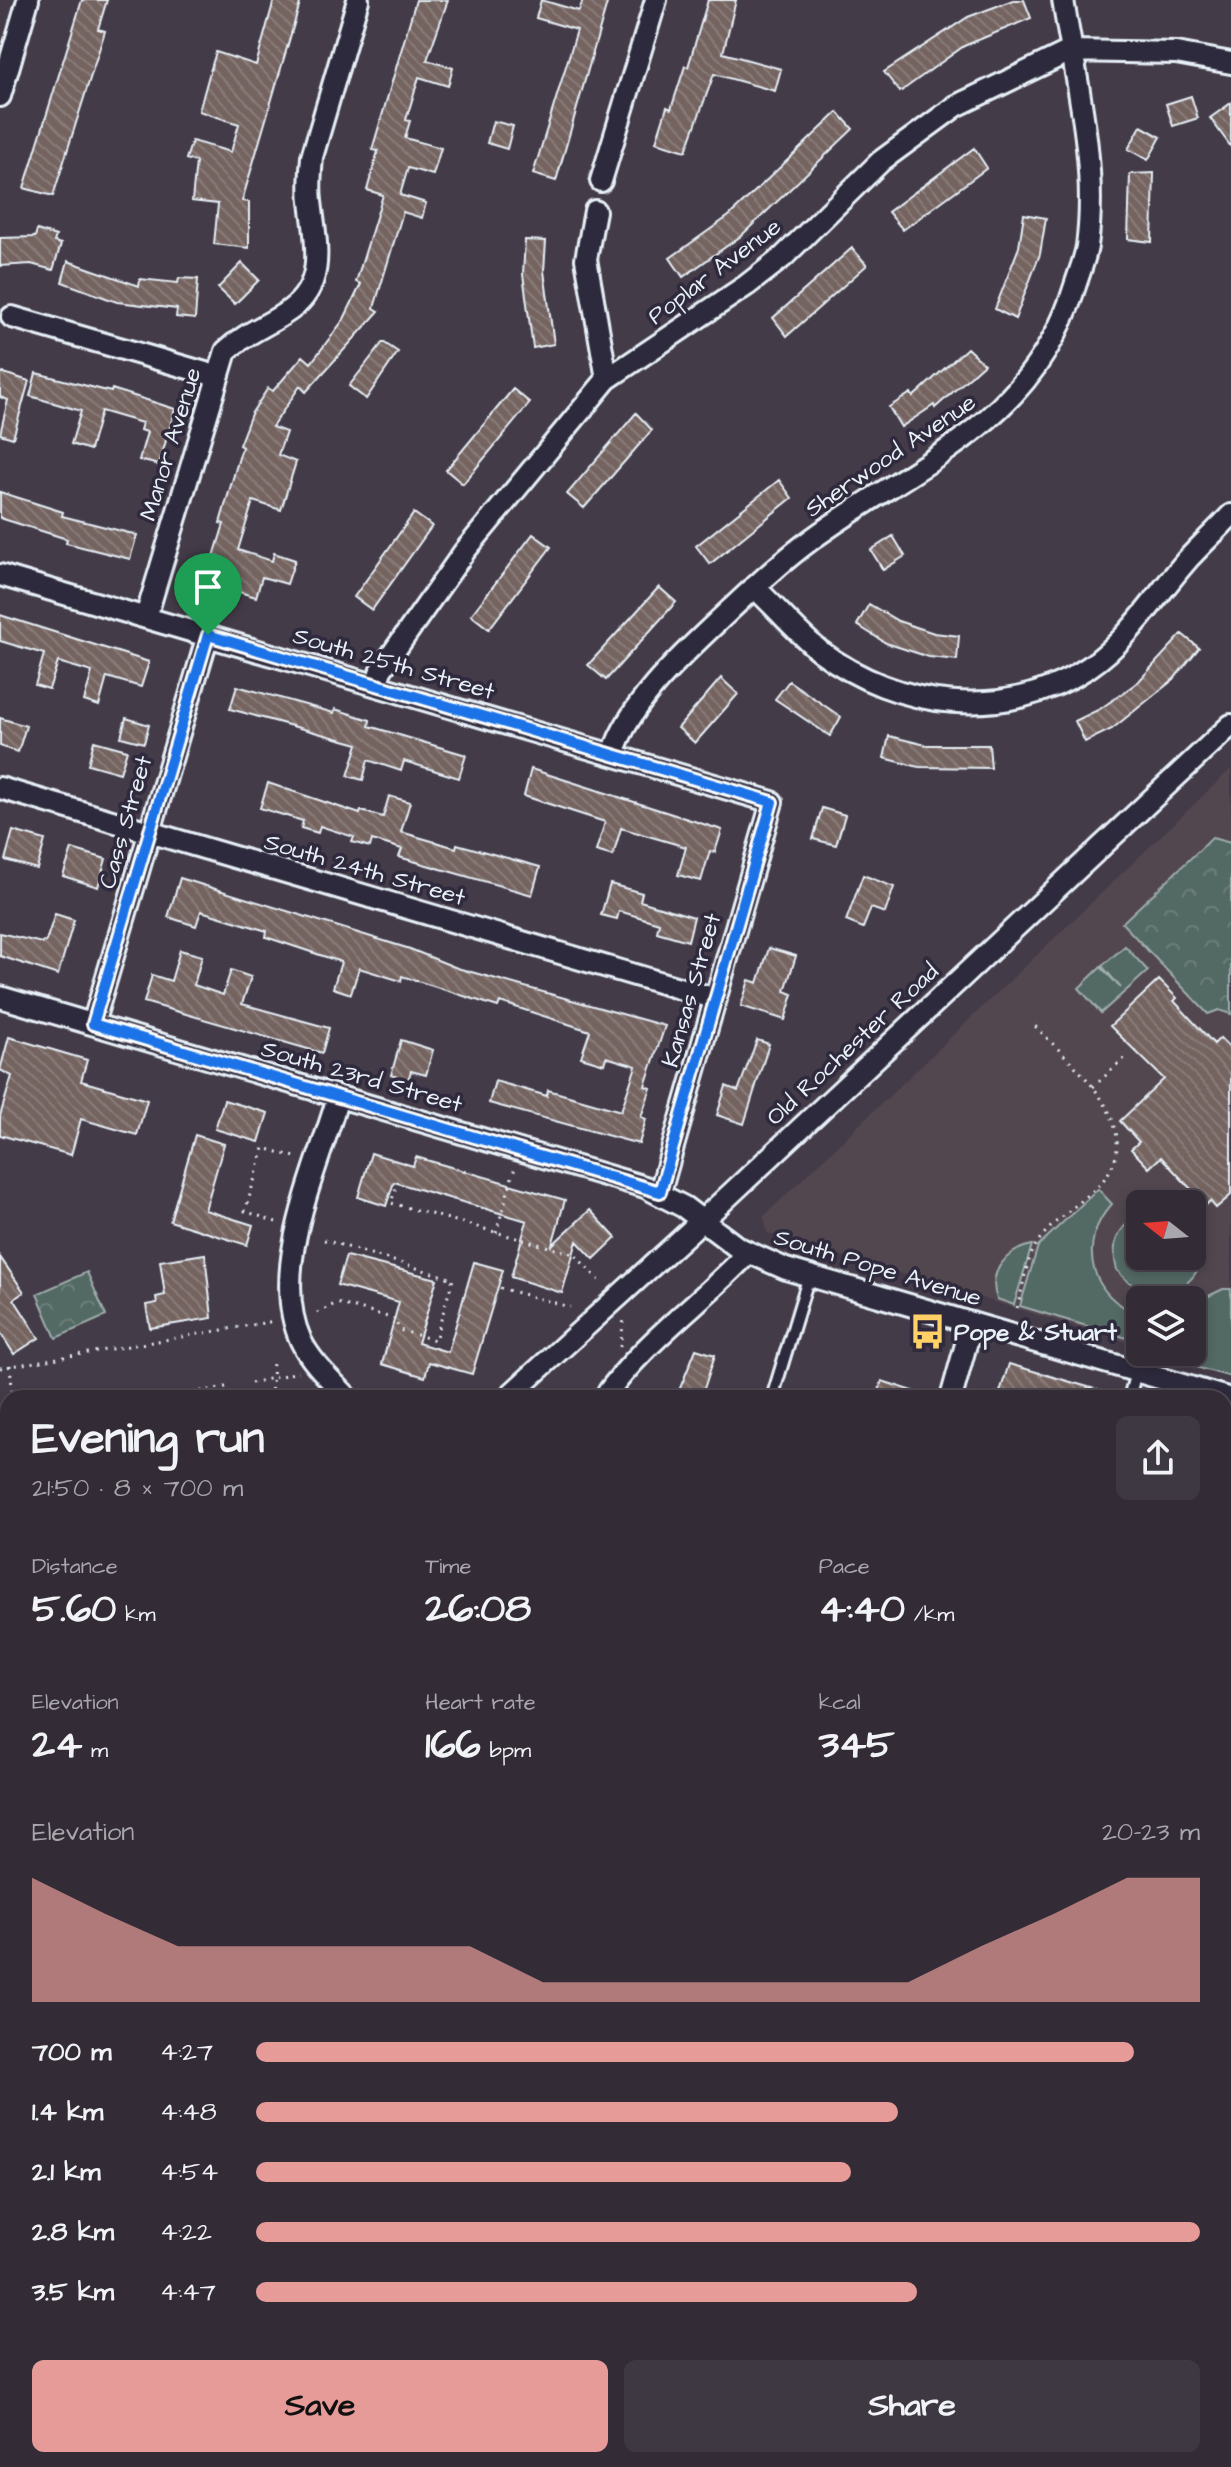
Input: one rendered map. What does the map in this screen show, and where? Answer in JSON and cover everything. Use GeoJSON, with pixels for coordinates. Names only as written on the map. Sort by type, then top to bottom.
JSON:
{"type":"FeatureCollection","features":[{"type":"Feature","properties":{"kind":"street"},"geometry":{"type":"LineString","coordinates":[[0,96],[28,0]]}},
{"type":"Feature","properties":{"kind":"street","name":"Manor Avenue"},"geometry":{"type":"LineString","coordinates":[[146,617],[226,351],[238,340],[292,309],[316,275],[316,230],[310,182],[312,157],[358,0]]}},
{"type":"Feature","properties":{"kind":"street"},"geometry":{"type":"LineString","coordinates":[[601,181],[656,0]]}},
{"type":"Feature","properties":{"kind":"street","name":"Sherwood Avenue"},"geometry":{"type":"LineString","coordinates":[[613,754],[619,733],[656,687],[754,587],[811,540],[997,414],[1018,390],[1055,335],[1068,308],[1086,248],[1089,205],[1089,163],[1063,0]]}},
{"type":"Feature","properties":{"kind":"street","name":"Poplar Avenue"},"geometry":{"type":"LineString","coordinates":[[376,685],[381,670],[464,552],[607,379],[747,285],[783,257],[881,161],[956,106],[1070,51],[1176,53],[1231,63]]}},
{"type":"Feature","properties":{"kind":"street"},"geometry":{"type":"LineString","coordinates":[[595,211],[586,259],[607,379]]}},
{"type":"Feature","properties":{"kind":"street"},"geometry":{"type":"LineString","coordinates":[[12,317],[216,376]]}},
{"type":"Feature","properties":{"kind":"street"},"geometry":{"type":"LineString","coordinates":[[754,587],[817,649],[848,670],[888,690],[961,703],[1008,698],[1060,681],[1089,666],[1132,628],[1188,559],[1228,525]]}},
{"type":"Feature","properties":{"kind":"street","name":"South 25th Street"},"geometry":{"type":"LineString","coordinates":[[0,575],[772,802]]}},
{"type":"Feature","properties":{"kind":"street","name":"Cass Street"},"geometry":{"type":"LineString","coordinates":[[93,1024],[208,635]]}},
{"type":"Feature","properties":{"kind":"street","name":"Old Rochester Road"},"geometry":{"type":"LineString","coordinates":[[516,1390],[1231,725]]}},
{"type":"Feature","properties":{"kind":"street","name":"South 24th Street"},"geometry":{"type":"LineString","coordinates":[[0,788],[716,999]]}},
{"type":"Feature","properties":{"kind":"street","name":"Kansas Street"},"geometry":{"type":"LineString","coordinates":[[660,1192],[772,802]]}},
{"type":"Feature","properties":{"kind":"street","name":"South 23rd Street"},"geometry":{"type":"LineString","coordinates":[[0,997],[660,1192],[701,1221]]}},
{"type":"Feature","properties":{"kind":"street"},"geometry":{"type":"LineString","coordinates":[[338,1097],[291,1262],[291,1313],[302,1344],[341,1390]]}},
{"type":"Feature","properties":{"kind":"street","name":"South Pope Avenue"},"geometry":{"type":"LineString","coordinates":[[701,1221],[748,1253],[809,1276],[1199,1390]]}},
{"type":"Feature","properties":{"kind":"street"},"geometry":{"type":"LineString","coordinates":[[610,1390],[623,1371],[650,1344],[748,1253]]}},
{"type":"Feature","properties":{"kind":"street"},"geometry":{"type":"LineString","coordinates":[[953,1390],[972,1323]]}},
{"type":"Feature","properties":{"kind":"lane"},"geometry":{"type":"LineString","coordinates":[[774,1390],[809,1276]]}},
{"type":"Feature","properties":{"kind":"lane"},"geometry":{"type":"LineString","coordinates":[[1131,1390],[1136,1372]]}},
{"type":"Feature","properties":{"kind":"path"},"geometry":{"type":"LineString","coordinates":[[1017,1308],[1036,1244],[1102,1182],[1115,1152],[1110,1107],[1033,1024]]}},
{"type":"Feature","properties":{"kind":"path"},"geometry":{"type":"LineString","coordinates":[[1093,1087],[1126,1057]]}},
{"type":"Feature","properties":{"kind":"path"},"geometry":{"type":"LineString","coordinates":[[276,1222],[245,1211],[264,1148],[295,1157]]}},
{"type":"Feature","properties":{"kind":"path"},"geometry":{"type":"LineString","coordinates":[[495,1234],[516,1164]]}},
{"type":"Feature","properties":{"kind":"path"},"geometry":{"type":"LineString","coordinates":[[398,1181],[391,1203],[574,1254],[599,1280]]}},
{"type":"Feature","properties":{"kind":"path"},"geometry":{"type":"LineString","coordinates":[[317,1313],[337,1303],[395,1319],[399,1330],[435,1340],[453,1279],[321,1239]]}},
{"type":"Feature","properties":{"kind":"path"},"geometry":{"type":"LineString","coordinates":[[500,1288],[570,1307]]}},
{"type":"Feature","properties":{"kind":"path"},"geometry":{"type":"LineString","coordinates":[[620,1348],[626,1306]]}},
{"type":"Feature","properties":{"kind":"path"},"geometry":{"type":"LineString","coordinates":[[0,1367],[279,1321]]}},
{"type":"Feature","properties":{"kind":"path"},"geometry":{"type":"LineString","coordinates":[[271,1390],[273,1361]]}},
{"type":"Feature","properties":{"kind":"path"},"geometry":{"type":"LineString","coordinates":[[10,1365],[12,1390]]}},
{"type":"Feature","properties":{"kind":"path"},"geometry":{"type":"LineString","coordinates":[[251,1383],[270,1381],[303,1369]]}},
{"type":"Feature","properties":{"kind":"path"},"geometry":{"type":"LineString","coordinates":[[207,1390],[232,1386]]}},
{"type":"Feature","properties":{"kind":"shaded area"},"geometry":{"type":"Polygon","coordinates":[[[1231,769],[1231,1373],[1206,1360],[1206,1286],[1126,1286],[1126,1342],[767,1233],[764,1216],[1231,769]]]}},
{"type":"Feature","properties":{"kind":"green space"},"geometry":{"type":"Polygon","coordinates":[[[1212,838],[1231,843],[1231,1014],[1219,1010],[1208,1014],[1122,923],[1212,838]]]}},
{"type":"Feature","properties":{"kind":"green space"},"geometry":{"type":"Polygon","coordinates":[[[1125,946],[1148,971],[1101,1013],[1079,988],[1101,967],[1121,988],[1102,966],[1125,946]]]}},
{"type":"Feature","properties":{"kind":"green space"},"geometry":{"type":"Polygon","coordinates":[[[1098,1189],[1112,1204],[1094,1235],[1094,1268],[1109,1296],[1126,1308],[1126,1338],[1020,1306],[1038,1246],[1098,1189]]]}},
{"type":"Feature","properties":{"kind":"green space"},"geometry":{"type":"Polygon","coordinates":[[[1126,1225],[1126,1270],[1197,1270],[1192,1278],[1183,1286],[1136,1286],[1129,1282],[1117,1270],[1114,1252],[1126,1225]]]}},
{"type":"Feature","properties":{"kind":"green space"},"geometry":{"type":"Polygon","coordinates":[[[1032,1245],[1014,1305],[997,1299],[995,1280],[1001,1264],[1014,1252],[1032,1245]]]}},
{"type":"Feature","properties":{"kind":"green space"},"geometry":{"type":"Polygon","coordinates":[[[87,1272],[106,1316],[56,1338],[37,1294],[87,1272]]]}},
{"type":"Feature","properties":{"kind":"green space"},"geometry":{"type":"Polygon","coordinates":[[[1223,1289],[1231,1289],[1231,1377],[1192,1366],[1206,1366],[1206,1297],[1223,1289]]]}},
{"type":"Feature","properties":{"kind":"building"},"geometry":{"type":"Polygon","coordinates":[[[82,0],[107,0],[98,29],[105,31],[53,196],[24,188],[82,0]]]}},
{"type":"Feature","properties":{"kind":"building"},"geometry":{"type":"Polygon","coordinates":[[[274,0],[301,0],[242,201],[249,202],[249,248],[214,244],[218,204],[192,201],[196,162],[186,159],[192,141],[231,152],[239,124],[199,111],[209,75],[216,52],[256,65],[274,0]]]}},
{"type":"Feature","properties":{"kind":"building"},"geometry":{"type":"Polygon","coordinates":[[[416,0],[448,0],[427,60],[453,68],[448,86],[419,77],[406,120],[410,121],[405,138],[441,148],[433,175],[408,168],[400,195],[426,203],[422,218],[403,212],[374,308],[379,311],[306,392],[300,386],[272,427],[286,432],[278,455],[296,462],[281,510],[253,501],[238,550],[272,561],[274,553],[295,560],[287,584],[262,577],[256,597],[206,582],[224,524],[220,523],[242,447],[239,445],[251,414],[268,388],[273,391],[303,356],[311,363],[344,319],[361,284],[356,282],[383,195],[367,190],[378,151],[372,150],[416,0]]]}},
{"type":"Feature","properties":{"kind":"building"},"geometry":{"type":"Polygon","coordinates":[[[541,0],[579,11],[583,0],[608,0],[556,181],[533,174],[577,30],[536,18],[541,0]]]}},
{"type":"Feature","properties":{"kind":"building"},"geometry":{"type":"Polygon","coordinates":[[[708,0],[736,0],[723,53],[781,69],[775,91],[714,74],[686,151],[656,142],[667,107],[671,109],[685,66],[688,67],[708,0]]]}},
{"type":"Feature","properties":{"kind":"building"},"geometry":{"type":"Polygon","coordinates":[[[1013,0],[1024,0],[1031,18],[964,46],[900,92],[884,72],[968,17],[1013,0]]]}},
{"type":"Feature","properties":{"kind":"building"},"geometry":{"type":"Polygon","coordinates":[[[1191,96],[1198,118],[1173,126],[1166,104],[1191,96]]]}},
{"type":"Feature","properties":{"kind":"building"},"geometry":{"type":"Polygon","coordinates":[[[1231,103],[1231,147],[1210,118],[1231,103]]]}},
{"type":"Feature","properties":{"kind":"building"},"geometry":{"type":"Polygon","coordinates":[[[838,112],[853,129],[741,236],[683,277],[670,258],[729,216],[838,112]]]}},
{"type":"Feature","properties":{"kind":"building"},"geometry":{"type":"Polygon","coordinates":[[[493,121],[513,126],[507,149],[487,143],[493,121]]]}},
{"type":"Feature","properties":{"kind":"building"},"geometry":{"type":"Polygon","coordinates":[[[1141,126],[1161,137],[1148,160],[1128,149],[1141,126]]]}},
{"type":"Feature","properties":{"kind":"building"},"geometry":{"type":"Polygon","coordinates":[[[974,148],[987,168],[903,230],[888,212],[974,148]]]}},
{"type":"Feature","properties":{"kind":"building"},"geometry":{"type":"Polygon","coordinates":[[[1154,173],[1152,242],[1128,239],[1130,174],[1154,173]]]}},
{"type":"Feature","properties":{"kind":"building"},"geometry":{"type":"Polygon","coordinates":[[[1024,214],[1046,218],[1040,254],[1015,319],[995,309],[1019,247],[1024,214]]]}},
{"type":"Feature","properties":{"kind":"building"},"geometry":{"type":"Polygon","coordinates":[[[37,230],[56,236],[54,242],[61,244],[53,270],[31,264],[0,266],[0,238],[35,237],[37,230]]]}},
{"type":"Feature","properties":{"kind":"building"},"geometry":{"type":"Polygon","coordinates":[[[525,240],[546,241],[544,271],[554,344],[533,348],[523,274],[525,240]]]}},
{"type":"Feature","properties":{"kind":"building"},"geometry":{"type":"Polygon","coordinates":[[[852,248],[867,265],[787,336],[773,318],[852,248]]]}},
{"type":"Feature","properties":{"kind":"building"},"geometry":{"type":"Polygon","coordinates":[[[68,261],[139,286],[140,279],[178,283],[179,278],[198,279],[195,319],[176,317],[177,309],[117,302],[62,282],[68,261]]]}},
{"type":"Feature","properties":{"kind":"building"},"geometry":{"type":"Polygon","coordinates":[[[242,263],[259,280],[235,304],[218,288],[242,263]]]}},
{"type":"Feature","properties":{"kind":"building"},"geometry":{"type":"Polygon","coordinates":[[[383,342],[398,352],[366,399],[349,386],[383,342]]]}},
{"type":"Feature","properties":{"kind":"building"},"geometry":{"type":"Polygon","coordinates":[[[967,348],[984,364],[935,408],[934,405],[901,427],[889,407],[911,393],[913,397],[967,348]]]}},
{"type":"Feature","properties":{"kind":"building"},"geometry":{"type":"Polygon","coordinates":[[[0,372],[29,381],[13,438],[0,434],[8,400],[0,397],[0,372]]]}},
{"type":"Feature","properties":{"kind":"building"},"geometry":{"type":"Polygon","coordinates":[[[36,373],[111,392],[112,389],[175,409],[159,465],[139,460],[147,432],[140,430],[142,423],[101,411],[90,450],[71,444],[81,411],[30,396],[36,373]]]}},
{"type":"Feature","properties":{"kind":"building"},"geometry":{"type":"Polygon","coordinates":[[[513,389],[530,403],[463,484],[446,470],[513,389]]]}},
{"type":"Feature","properties":{"kind":"building"},"geometry":{"type":"Polygon","coordinates":[[[636,413],[652,430],[584,508],[567,494],[636,413]]]}},
{"type":"Feature","properties":{"kind":"building"},"geometry":{"type":"Polygon","coordinates":[[[779,480],[792,498],[710,564],[696,546],[779,480]]]}},
{"type":"Feature","properties":{"kind":"building"},"geometry":{"type":"Polygon","coordinates":[[[0,492],[63,512],[62,516],[137,535],[130,559],[66,543],[67,539],[0,518],[0,492]]]}},
{"type":"Feature","properties":{"kind":"building"},"geometry":{"type":"Polygon","coordinates":[[[414,513],[432,526],[372,610],[354,597],[414,513]]]}},
{"type":"Feature","properties":{"kind":"building"},"geometry":{"type":"Polygon","coordinates":[[[533,534],[551,547],[489,629],[471,615],[533,534]]]}},
{"type":"Feature","properties":{"kind":"building"},"geometry":{"type":"Polygon","coordinates":[[[893,536],[905,556],[883,570],[871,550],[893,536]]]}},
{"type":"Feature","properties":{"kind":"building"},"geometry":{"type":"Polygon","coordinates":[[[659,587],[676,602],[606,680],[588,665],[659,587]]]}},
{"type":"Feature","properties":{"kind":"building"},"geometry":{"type":"Polygon","coordinates":[[[869,604],[898,621],[934,633],[959,636],[957,660],[929,657],[886,643],[857,625],[869,604]]]}},
{"type":"Feature","properties":{"kind":"building"},"geometry":{"type":"Polygon","coordinates":[[[0,615],[149,662],[141,687],[107,677],[99,706],[84,701],[92,672],[58,662],[49,689],[35,685],[44,654],[0,641],[0,615]]]}},
{"type":"Feature","properties":{"kind":"building"},"geometry":{"type":"Polygon","coordinates":[[[1182,634],[1199,648],[1174,679],[1112,729],[1085,742],[1075,721],[1100,709],[1138,682],[1182,634]]]}},
{"type":"Feature","properties":{"kind":"building"},"geometry":{"type":"Polygon","coordinates":[[[721,678],[738,694],[695,743],[678,728],[721,678]]]}},
{"type":"Feature","properties":{"kind":"building"},"geometry":{"type":"Polygon","coordinates":[[[789,681],[841,717],[830,736],[775,699],[789,681]]]}},
{"type":"Feature","properties":{"kind":"building"},"geometry":{"type":"Polygon","coordinates":[[[237,686],[334,713],[335,709],[370,720],[369,726],[466,755],[459,778],[404,761],[401,771],[368,760],[363,780],[348,776],[358,744],[230,709],[237,686]]]}},
{"type":"Feature","properties":{"kind":"building"},"geometry":{"type":"Polygon","coordinates":[[[0,718],[26,726],[18,752],[0,746],[0,718]]]}},
{"type":"Feature","properties":{"kind":"building"},"geometry":{"type":"Polygon","coordinates":[[[126,718],[149,725],[144,743],[121,737],[126,718]]]}},
{"type":"Feature","properties":{"kind":"building"},"geometry":{"type":"Polygon","coordinates":[[[889,736],[926,745],[989,745],[991,768],[919,767],[884,758],[889,736]]]}},
{"type":"Feature","properties":{"kind":"building"},"geometry":{"type":"Polygon","coordinates":[[[94,741],[127,750],[120,773],[88,764],[94,741]]]}},
{"type":"Feature","properties":{"kind":"building"},"geometry":{"type":"Polygon","coordinates":[[[531,769],[722,830],[715,852],[710,851],[701,881],[678,875],[686,847],[621,828],[613,856],[596,851],[605,822],[524,796],[531,769]]]}},
{"type":"Feature","properties":{"kind":"building"},"geometry":{"type":"Polygon","coordinates":[[[268,783],[360,814],[361,811],[383,817],[389,796],[410,802],[401,832],[540,867],[532,895],[399,857],[402,849],[372,840],[370,847],[352,842],[354,837],[320,826],[318,833],[301,828],[303,821],[260,808],[268,783]]]}},
{"type":"Feature","properties":{"kind":"building"},"geometry":{"type":"Polygon","coordinates":[[[822,808],[845,815],[836,845],[813,839],[822,808]]]}},
{"type":"Feature","properties":{"kind":"building"},"geometry":{"type":"Polygon","coordinates":[[[13,831],[45,840],[37,869],[5,860],[13,831]]]}},
{"type":"Feature","properties":{"kind":"building"},"geometry":{"type":"Polygon","coordinates":[[[72,849],[106,859],[98,887],[63,876],[72,849]]]}},
{"type":"Feature","properties":{"kind":"building"},"geometry":{"type":"Polygon","coordinates":[[[863,875],[894,887],[885,913],[871,908],[863,928],[846,921],[863,875]]]}},
{"type":"Feature","properties":{"kind":"building"},"geometry":{"type":"Polygon","coordinates":[[[180,878],[410,949],[457,968],[665,1026],[645,1086],[651,1088],[641,1117],[646,1119],[639,1144],[489,1103],[495,1081],[547,1096],[548,1090],[621,1111],[636,1066],[606,1057],[604,1064],[581,1057],[590,1031],[500,1002],[498,1007],[402,976],[401,981],[359,968],[351,994],[333,988],[341,962],[266,937],[267,931],[201,911],[196,926],[168,917],[180,878]]]}},
{"type":"Feature","properties":{"kind":"building"},"geometry":{"type":"Polygon","coordinates":[[[610,884],[642,893],[640,901],[694,917],[688,941],[657,932],[659,923],[619,911],[617,919],[601,915],[610,884]]]}},
{"type":"Feature","properties":{"kind":"building"},"geometry":{"type":"Polygon","coordinates":[[[55,914],[74,920],[58,975],[0,956],[0,933],[42,943],[46,941],[55,914]]]}},
{"type":"Feature","properties":{"kind":"building"},"geometry":{"type":"Polygon","coordinates":[[[769,948],[796,956],[785,991],[793,994],[785,1020],[741,1006],[749,980],[758,983],[769,948]]]}},
{"type":"Feature","properties":{"kind":"building"},"geometry":{"type":"Polygon","coordinates":[[[180,950],[202,956],[194,985],[223,995],[231,970],[251,977],[242,1004],[329,1028],[322,1053],[144,1002],[152,975],[171,981],[180,950]]]}},
{"type":"Feature","properties":{"kind":"building"},"geometry":{"type":"Polygon","coordinates":[[[1159,980],[1214,1044],[1220,1038],[1231,1049],[1231,1195],[1216,1208],[1210,1201],[1206,1205],[1206,1190],[1192,1190],[1161,1157],[1149,1168],[1131,1149],[1139,1142],[1120,1121],[1164,1079],[1110,1026],[1159,980]]]}},
{"type":"Feature","properties":{"kind":"building"},"geometry":{"type":"Polygon","coordinates":[[[9,1037],[87,1060],[81,1081],[147,1100],[137,1135],[81,1119],[71,1155],[0,1135],[0,1116],[12,1076],[0,1070],[9,1037]]]}},
{"type":"Feature","properties":{"kind":"building"},"geometry":{"type":"Polygon","coordinates":[[[401,1040],[433,1050],[426,1075],[411,1071],[408,1080],[391,1075],[401,1040]]]}},
{"type":"Feature","properties":{"kind":"building"},"geometry":{"type":"Polygon","coordinates":[[[757,1040],[769,1044],[744,1124],[717,1115],[726,1086],[738,1091],[757,1040]]]}},
{"type":"Feature","properties":{"kind":"building"},"geometry":{"type":"Polygon","coordinates":[[[224,1100],[268,1113],[259,1142],[215,1129],[224,1100]]]}},
{"type":"Feature","properties":{"kind":"building"},"geometry":{"type":"Polygon","coordinates":[[[195,1135],[224,1144],[205,1210],[253,1225],[247,1245],[170,1221],[195,1135]]]}},
{"type":"Feature","properties":{"kind":"building"},"geometry":{"type":"Polygon","coordinates":[[[371,1153],[413,1166],[416,1157],[565,1200],[552,1245],[590,1210],[616,1238],[594,1259],[577,1241],[562,1293],[511,1277],[527,1221],[394,1182],[386,1206],[358,1197],[371,1153]]]}},
{"type":"Feature","properties":{"kind":"building"},"geometry":{"type":"Polygon","coordinates":[[[205,1254],[212,1318],[150,1328],[146,1305],[157,1303],[156,1297],[165,1295],[160,1261],[205,1254]]]}},
{"type":"Feature","properties":{"kind":"building"},"geometry":{"type":"Polygon","coordinates":[[[346,1256],[437,1279],[418,1343],[448,1352],[474,1262],[503,1270],[472,1374],[429,1362],[425,1377],[382,1364],[399,1302],[337,1285],[346,1256]]]}},
{"type":"Feature","properties":{"kind":"building"},"geometry":{"type":"Polygon","coordinates":[[[0,1257],[24,1292],[14,1299],[39,1338],[14,1354],[0,1332],[0,1257]]]}},
{"type":"Feature","properties":{"kind":"building"},"geometry":{"type":"Polygon","coordinates":[[[696,1349],[715,1355],[704,1390],[679,1390],[696,1349]]]}},
{"type":"Feature","properties":{"kind":"building"},"geometry":{"type":"Polygon","coordinates":[[[1009,1364],[1098,1390],[1001,1390],[1009,1364]]]}},
{"type":"Feature","properties":{"kind":"building"},"geometry":{"type":"Polygon","coordinates":[[[882,1381],[910,1390],[879,1390],[882,1381]]]}},
{"type":"Feature","properties":{"kind":"place","name":"Pope & Stuart"},"geometry":{"type":"Point","coordinates":[928,1332]}},
{"type":"Feature","properties":{"kind":"route"},"geometry":{"type":"LineString","coordinates":[[208,635],[772,802],[660,1192],[93,1024],[208,635]]}}]}
